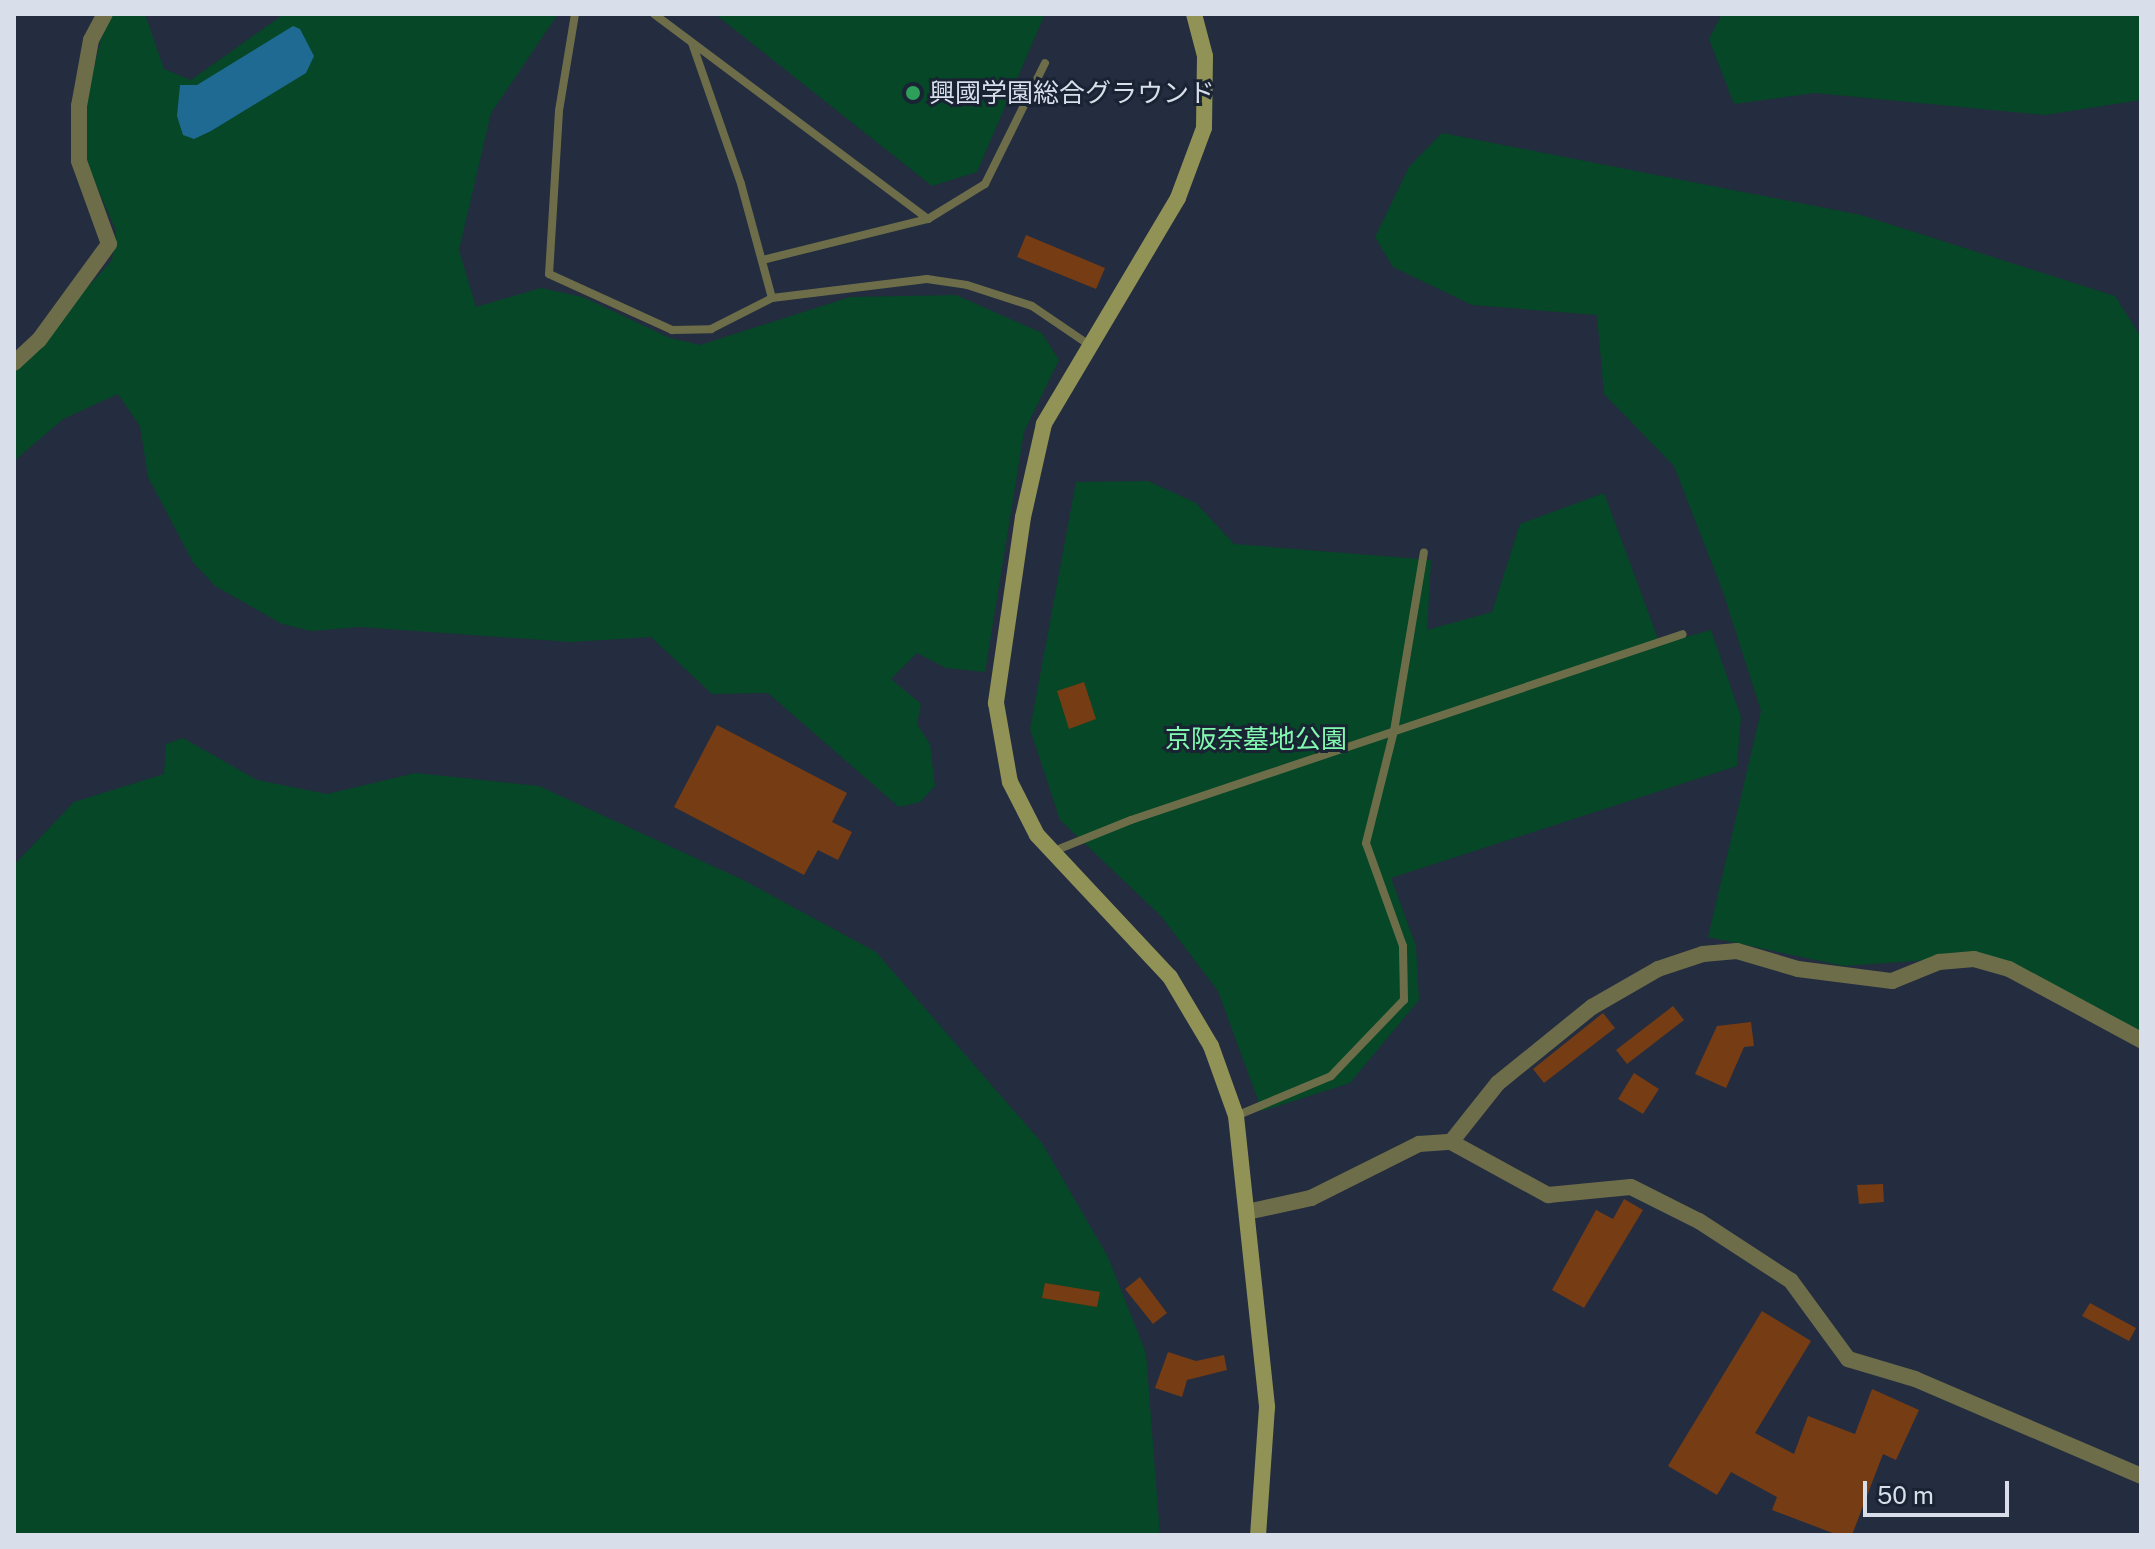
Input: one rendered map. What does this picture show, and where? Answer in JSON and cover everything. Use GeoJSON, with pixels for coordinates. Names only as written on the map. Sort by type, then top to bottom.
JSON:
{"type":"FeatureCollection","features":[{"type":"Feature","properties":{"kind":"street"},"geometry":{"type":"LineString","coordinates":[[14,363],[39,340],[109,244],[79,161],[79,106],[91,40],[105,14]]}},
{"type":"Feature","properties":{"kind":"street"},"geometry":{"type":"LineString","coordinates":[[1194,14],[1205,56],[1204,128],[1178,198],[1088,344],[1044,424],[1023,517],[996,703],[1010,782],[1037,835],[1170,977],[1211,1046],[1236,1116],[1267,1407],[1258,1535]]}},
{"type":"Feature","properties":{"kind":"street"},"geometry":{"type":"LineString","coordinates":[[1451,1142],[1498,1083],[1592,1007],[1658,969],[1703,954],[1737,951],[1798,969],[1892,981],[1939,962],[1974,959],[2009,969],[2141,1040]]}},
{"type":"Feature","properties":{"kind":"street"},"geometry":{"type":"LineString","coordinates":[[1247,1212],[1311,1198],[1419,1144],[1451,1142],[1548,1195],[1631,1187],[1699,1221],[1791,1281],[1848,1359],[1915,1379],[2141,1476]]}},
{"type":"Feature","properties":{"kind":"lane"},"geometry":{"type":"LineString","coordinates":[[575,14],[559,111],[549,274],[672,330],[711,329],[772,298],[927,279],[953,283],[1032,306],[1088,344]]}},
{"type":"Feature","properties":{"kind":"lane"},"geometry":{"type":"LineString","coordinates":[[654,14],[928,219]]}},
{"type":"Feature","properties":{"kind":"lane"},"geometry":{"type":"LineString","coordinates":[[692,42],[772,298]]}},
{"type":"Feature","properties":{"kind":"lane"},"geometry":{"type":"LineString","coordinates":[[762,260],[928,219],[985,184],[1045,63]]}},
{"type":"Feature","properties":{"kind":"lane"},"geometry":{"type":"LineString","coordinates":[[1236,1116],[1331,1076],[1404,1000],[1403,946],[1366,843],[1394,731],[1424,552]]}},
{"type":"Feature","properties":{"kind":"lane"},"geometry":{"type":"LineString","coordinates":[[1053,851],[1394,731],[1683,634]]}},
{"type":"Feature","properties":{"kind":"green space"},"geometry":{"type":"Polygon","coordinates":[[[113,14],[145,14],[164,69],[191,80],[284,14],[558,14],[491,113],[459,250],[476,307],[541,288],[583,297],[670,338],[700,345],[850,297],[956,295],[1042,333],[1059,360],[1024,432],[985,672],[946,668],[917,653],[891,679],[921,704],[917,724],[930,744],[935,786],[920,802],[899,807],[768,693],[712,694],[651,637],[571,642],[360,627],[311,631],[282,624],[215,586],[193,562],[148,477],[140,426],[118,394],[63,419],[14,461],[14,370],[112,260],[116,231],[86,161],[84,108],[101,39],[113,14]]]}},
{"type":"Feature","properties":{"kind":"green space","name":"興國学園総合グラウンド"},"geometry":{"type":"Polygon","coordinates":[[[715,14],[1045,14],[977,172],[932,186],[715,14]]]}},
{"type":"Feature","properties":{"kind":"green space"},"geometry":{"type":"Polygon","coordinates":[[[1722,14],[2141,14],[2141,100],[2045,115],[1815,93],[1734,104],[1709,39],[1722,14]]]}},
{"type":"Feature","properties":{"kind":"green space"},"geometry":{"type":"Polygon","coordinates":[[[1442,133],[1861,215],[2115,296],[2141,337],[2141,1036],[1985,956],[1844,966],[1708,937],[1761,711],[1723,592],[1674,466],[1604,394],[1597,315],[1472,305],[1393,267],[1375,237],[1409,167],[1442,133]]]}},
{"type":"Feature","properties":{"kind":"green space","name":"京阪奈墓地公園"},"geometry":{"type":"Polygon","coordinates":[[[1148,481],[1196,503],[1234,544],[1431,560],[1427,630],[1492,612],[1520,524],[1604,493],[1660,644],[1711,630],[1741,717],[1737,766],[1391,878],[1416,946],[1419,1000],[1350,1083],[1262,1111],[1218,991],[1161,916],[1060,820],[1030,729],[1076,482],[1148,481]]]}},
{"type":"Feature","properties":{"kind":"green space"},"geometry":{"type":"Polygon","coordinates":[[[183,738],[257,780],[327,794],[416,773],[539,786],[743,880],[876,952],[1042,1143],[1108,1257],[1146,1353],[1160,1535],[14,1535],[14,865],[74,802],[164,774],[166,744],[183,738]]]}},
{"type":"Feature","properties":{"kind":"water"},"geometry":{"type":"Polygon","coordinates":[[[293,26],[300,29],[314,56],[306,73],[211,131],[194,139],[183,135],[177,116],[180,85],[197,85],[293,26]]]}},
{"type":"Feature","properties":{"kind":"building"},"geometry":{"type":"Polygon","coordinates":[[[1026,235],[1105,268],[1096,289],[1017,257],[1026,235]]]}},
{"type":"Feature","properties":{"kind":"building"},"geometry":{"type":"Polygon","coordinates":[[[1084,682],[1096,719],[1069,729],[1057,691],[1084,682]]]}},
{"type":"Feature","properties":{"kind":"building"},"geometry":{"type":"Polygon","coordinates":[[[717,725],[847,793],[832,822],[852,832],[838,860],[818,850],[804,875],[674,807],[717,725]]]}},
{"type":"Feature","properties":{"kind":"building"},"geometry":{"type":"Polygon","coordinates":[[[1673,1006],[1684,1020],[1627,1064],[1616,1050],[1673,1006]]]}},
{"type":"Feature","properties":{"kind":"building"},"geometry":{"type":"Polygon","coordinates":[[[1603,1013],[1615,1028],[1544,1083],[1533,1069],[1603,1013]]]}},
{"type":"Feature","properties":{"kind":"building"},"geometry":{"type":"Polygon","coordinates":[[[1751,1022],[1754,1046],[1744,1047],[1726,1088],[1695,1074],[1717,1026],[1751,1022]]]}},
{"type":"Feature","properties":{"kind":"building"},"geometry":{"type":"Polygon","coordinates":[[[1634,1073],[1659,1089],[1643,1114],[1618,1099],[1634,1073]]]}},
{"type":"Feature","properties":{"kind":"building"},"geometry":{"type":"Polygon","coordinates":[[[1883,1184],[1884,1202],[1859,1204],[1857,1185],[1883,1184]]]}},
{"type":"Feature","properties":{"kind":"building"},"geometry":{"type":"Polygon","coordinates":[[[1624,1199],[1643,1210],[1584,1308],[1552,1290],[1596,1210],[1613,1219],[1624,1199]]]}},
{"type":"Feature","properties":{"kind":"building"},"geometry":{"type":"Polygon","coordinates":[[[1140,1277],[1167,1313],[1153,1324],[1125,1289],[1140,1277]]]}},
{"type":"Feature","properties":{"kind":"building"},"geometry":{"type":"Polygon","coordinates":[[[1045,1283],[1100,1292],[1097,1307],[1042,1298],[1045,1283]]]}},
{"type":"Feature","properties":{"kind":"building"},"geometry":{"type":"Polygon","coordinates":[[[2090,1303],[2136,1328],[2129,1341],[2082,1316],[2090,1303]]]}},
{"type":"Feature","properties":{"kind":"building"},"geometry":{"type":"Polygon","coordinates":[[[1762,1311],[1811,1341],[1755,1433],[1794,1454],[1808,1416],[1855,1434],[1872,1389],[1919,1410],[1896,1460],[1883,1454],[1852,1535],[1838,1535],[1772,1510],[1777,1497],[1731,1472],[1717,1495],[1668,1466],[1762,1311]]]}},
{"type":"Feature","properties":{"kind":"building"},"geometry":{"type":"Polygon","coordinates":[[[1168,1352],[1196,1361],[1224,1355],[1227,1370],[1187,1380],[1182,1397],[1155,1388],[1168,1352]]]}},
{"type":"Feature","properties":{"kind":"place","name":"興國学園総合グラウンド"},"geometry":{"type":"Point","coordinates":[913,93]}}]}
